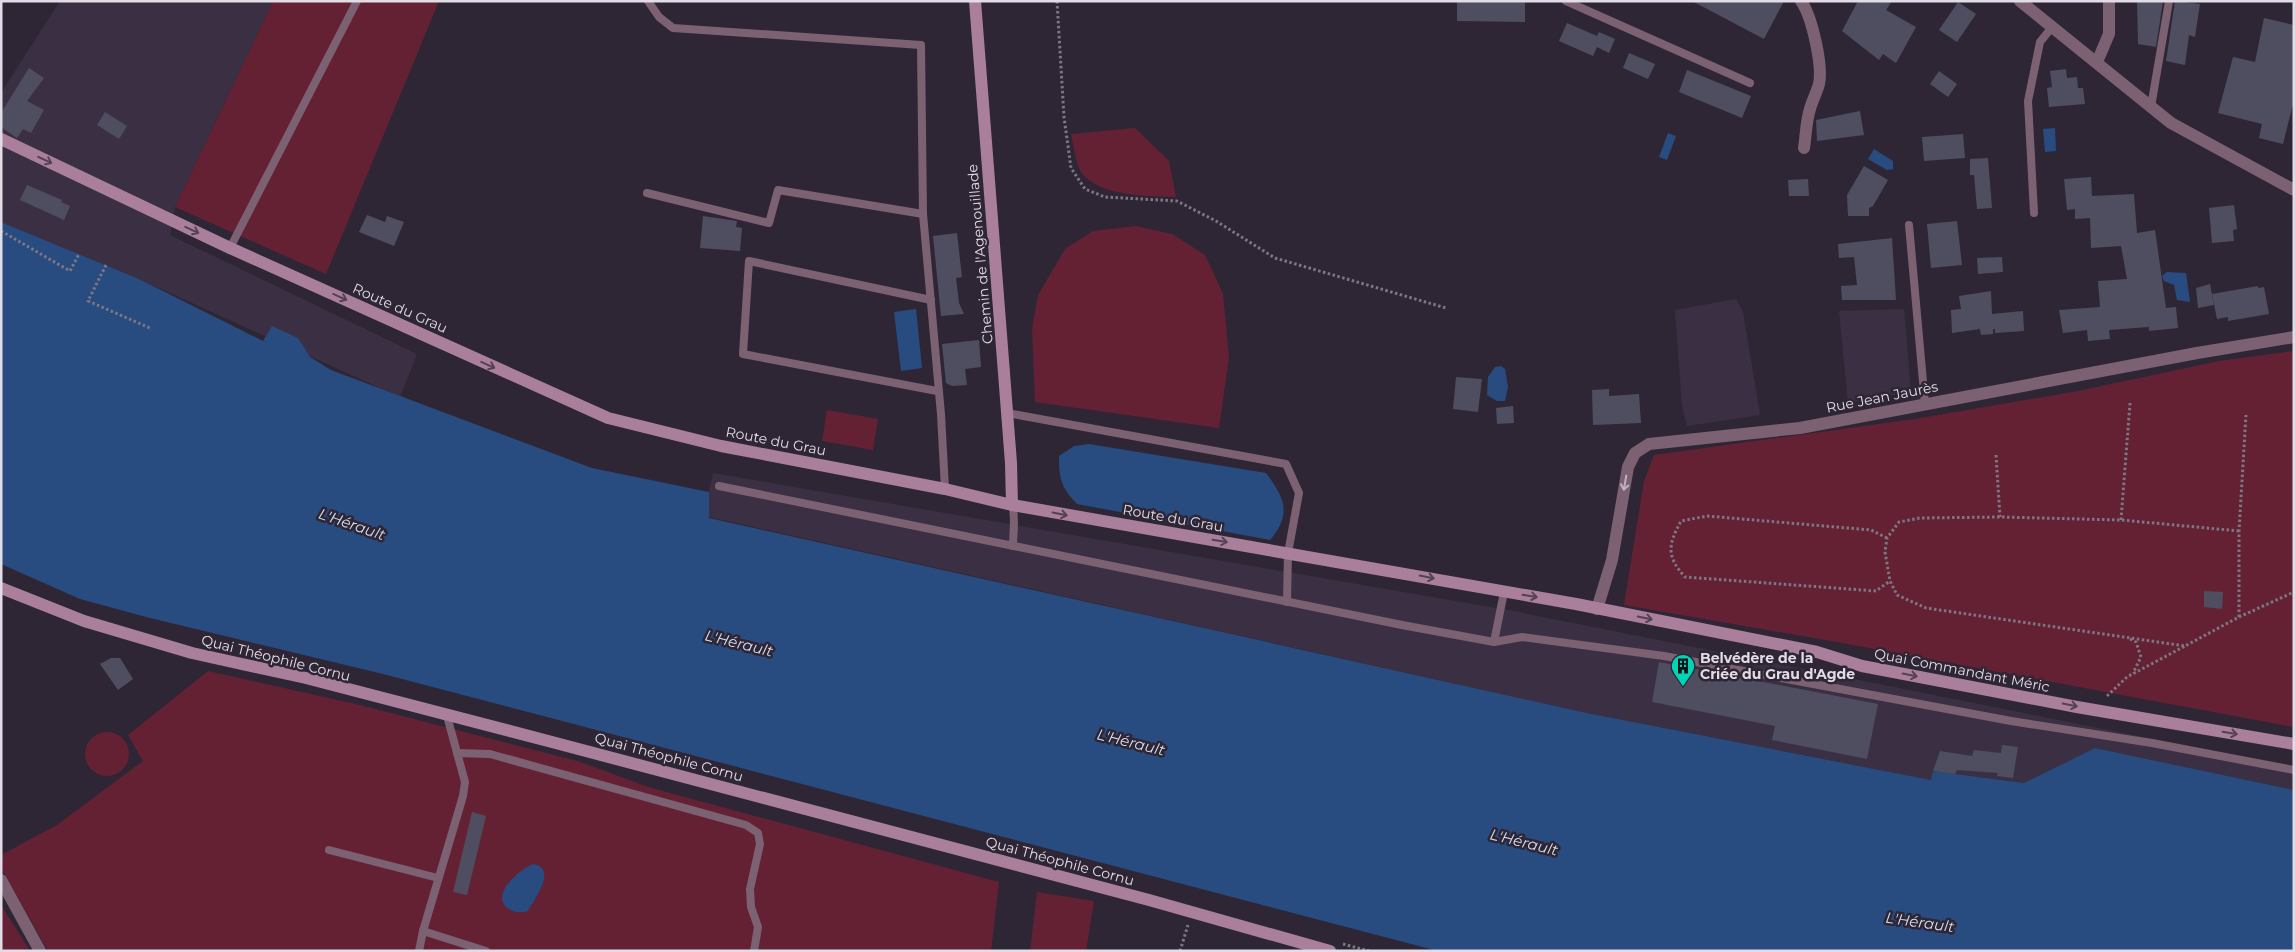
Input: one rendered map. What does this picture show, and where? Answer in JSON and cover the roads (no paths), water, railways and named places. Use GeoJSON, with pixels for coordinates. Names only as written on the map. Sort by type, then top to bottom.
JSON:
{"type":"FeatureCollection","features":[{"type":"Feature","properties":{"kind":"street","name":"Chemin de l'Agenouillade"},"geometry":{"type":"LineString","coordinates":[[974,1],[1007,414],[1012,505]]}},
{"type":"Feature","properties":{"kind":"street"},"geometry":{"type":"LineString","coordinates":[[1801,1],[1810,19],[1814,34],[1820,75],[1819,84],[1810,110],[1804,148]]}},
{"type":"Feature","properties":{"kind":"street"},"geometry":{"type":"LineString","coordinates":[[2020,1],[2171,123],[2294,190]]}},
{"type":"Feature","properties":{"kind":"street"},"geometry":{"type":"LineString","coordinates":[[2097,62],[2110,34],[2109,1]]}},
{"type":"Feature","properties":{"kind":"street","name":"Route du Grau"},"geometry":{"type":"LineString","coordinates":[[1,139],[230,248],[608,418],[721,446],[945,489],[1012,505],[1597,609]]}},
{"type":"Feature","properties":{"kind":"street","name":"Rue Jean Jaurès"},"geometry":{"type":"LineString","coordinates":[[1597,609],[1612,560],[1628,467],[1635,453],[1649,444],[1800,428],[2294,337]]}},
{"type":"Feature","properties":{"kind":"street","name":"Quai Théophile Cornu"},"geometry":{"type":"LineString","coordinates":[[1,588],[84,621],[192,653],[306,678],[552,742],[1330,951]]}},
{"type":"Feature","properties":{"kind":"street","name":"Quai Commandant Méric"},"geometry":{"type":"LineString","coordinates":[[1597,609],[1817,652],[1862,666],[2102,711],[2294,744]]}},
{"type":"Feature","properties":{"kind":"street"},"geometry":{"type":"LineString","coordinates":[[1,880],[40,951]]}},
{"type":"Feature","properties":{"kind":"lane"},"geometry":{"type":"LineString","coordinates":[[230,248],[356,1]]}},
{"type":"Feature","properties":{"kind":"lane"},"geometry":{"type":"LineString","coordinates":[[648,1],[659,17],[673,28],[921,45],[923,214],[945,489]]}},
{"type":"Feature","properties":{"kind":"lane"},"geometry":{"type":"LineString","coordinates":[[1566,1],[1750,83]]}},
{"type":"Feature","properties":{"kind":"lane"},"geometry":{"type":"LineString","coordinates":[[2151,107],[2169,1]]}},
{"type":"Feature","properties":{"kind":"lane"},"geometry":{"type":"LineString","coordinates":[[2034,213],[2028,101],[2040,42],[2053,26]]}},
{"type":"Feature","properties":{"kind":"lane"},"geometry":{"type":"LineString","coordinates":[[647,193],[769,223],[778,190],[923,214]]}},
{"type":"Feature","properties":{"kind":"lane"},"geometry":{"type":"LineString","coordinates":[[1908,225],[1925,404]]}},
{"type":"Feature","properties":{"kind":"lane"},"geometry":{"type":"LineString","coordinates":[[931,300],[750,261],[743,354],[937,391]]}},
{"type":"Feature","properties":{"kind":"lane"},"geometry":{"type":"LineString","coordinates":[[1007,414],[1286,464],[1298,493],[1288,553],[1287,602]]}},
{"type":"Feature","properties":{"kind":"lane"},"geometry":{"type":"LineString","coordinates":[[719,486],[1287,602],[1494,642],[1522,636],[1664,656],[2011,721],[2152,743],[2294,770]]}},
{"type":"Feature","properties":{"kind":"lane"},"geometry":{"type":"LineString","coordinates":[[1012,505],[1015,513],[1012,526],[1013,546]]}},
{"type":"Feature","properties":{"kind":"lane"},"geometry":{"type":"LineString","coordinates":[[1494,642],[1504,592]]}},
{"type":"Feature","properties":{"kind":"lane"},"geometry":{"type":"LineString","coordinates":[[419,951],[438,878],[463,796],[465,782],[447,716]]}},
{"type":"Feature","properties":{"kind":"lane"},"geometry":{"type":"LineString","coordinates":[[457,753],[490,754],[746,825],[758,832],[760,844],[750,889],[751,907],[758,927],[754,951]]}},
{"type":"Feature","properties":{"kind":"lane"},"geometry":{"type":"LineString","coordinates":[[329,850],[438,878]]}},
{"type":"Feature","properties":{"kind":"lane"},"geometry":{"type":"LineString","coordinates":[[423,931],[486,951]]}},
{"type":"Feature","properties":{"kind":"water"},"geometry":{"type":"Polygon","coordinates":[[[2055,128],[2056,151],[2045,152],[2043,129],[2055,128]]]}},
{"type":"Feature","properties":{"kind":"water"},"geometry":{"type":"Polygon","coordinates":[[[1668,133],[1676,136],[1667,160],[1659,157],[1668,133]]]}},
{"type":"Feature","properties":{"kind":"water"},"geometry":{"type":"Polygon","coordinates":[[[1874,149],[1893,161],[1893,169],[1887,170],[1868,159],[1874,149]]]}},
{"type":"Feature","properties":{"kind":"water","name":"L'Hérault"},"geometry":{"type":"Polygon","coordinates":[[[1,222],[139,279],[263,341],[272,326],[298,338],[310,357],[331,370],[592,468],[709,492],[709,518],[1582,712],[1931,780],[1933,771],[2024,783],[2095,748],[2294,790],[2294,951],[1438,951],[383,674],[146,617],[80,599],[1,564],[1,222]]]}},
{"type":"Feature","properties":{"kind":"water"},"geometry":{"type":"Polygon","coordinates":[[[2167,272],[2186,273],[2190,302],[2177,300],[2174,285],[2164,281],[2162,276],[2167,272]]]}},
{"type":"Feature","properties":{"kind":"water"},"geometry":{"type":"Polygon","coordinates":[[[916,309],[922,368],[901,371],[894,312],[916,309]]]}},
{"type":"Feature","properties":{"kind":"water"},"geometry":{"type":"Polygon","coordinates":[[[1501,366],[1505,369],[1508,387],[1505,401],[1497,401],[1487,395],[1488,377],[1495,367],[1501,366]]]}},
{"type":"Feature","properties":{"kind":"water"},"geometry":{"type":"Polygon","coordinates":[[[1089,444],[1266,473],[1278,490],[1281,498],[1283,514],[1281,522],[1270,540],[1077,504],[1064,488],[1059,456],[1074,446],[1089,444]]]}},
{"type":"Feature","properties":{"kind":"water"},"geometry":{"type":"Polygon","coordinates":[[[533,864],[544,871],[539,891],[528,911],[512,911],[502,901],[504,890],[517,875],[533,864]]]}},
{"type":"Feature","properties":{"kind":"place","name":"Belvédère de la Criée du Grau d'Agde"},"geometry":{"type":"Point","coordinates":[1683,687]}}]}
